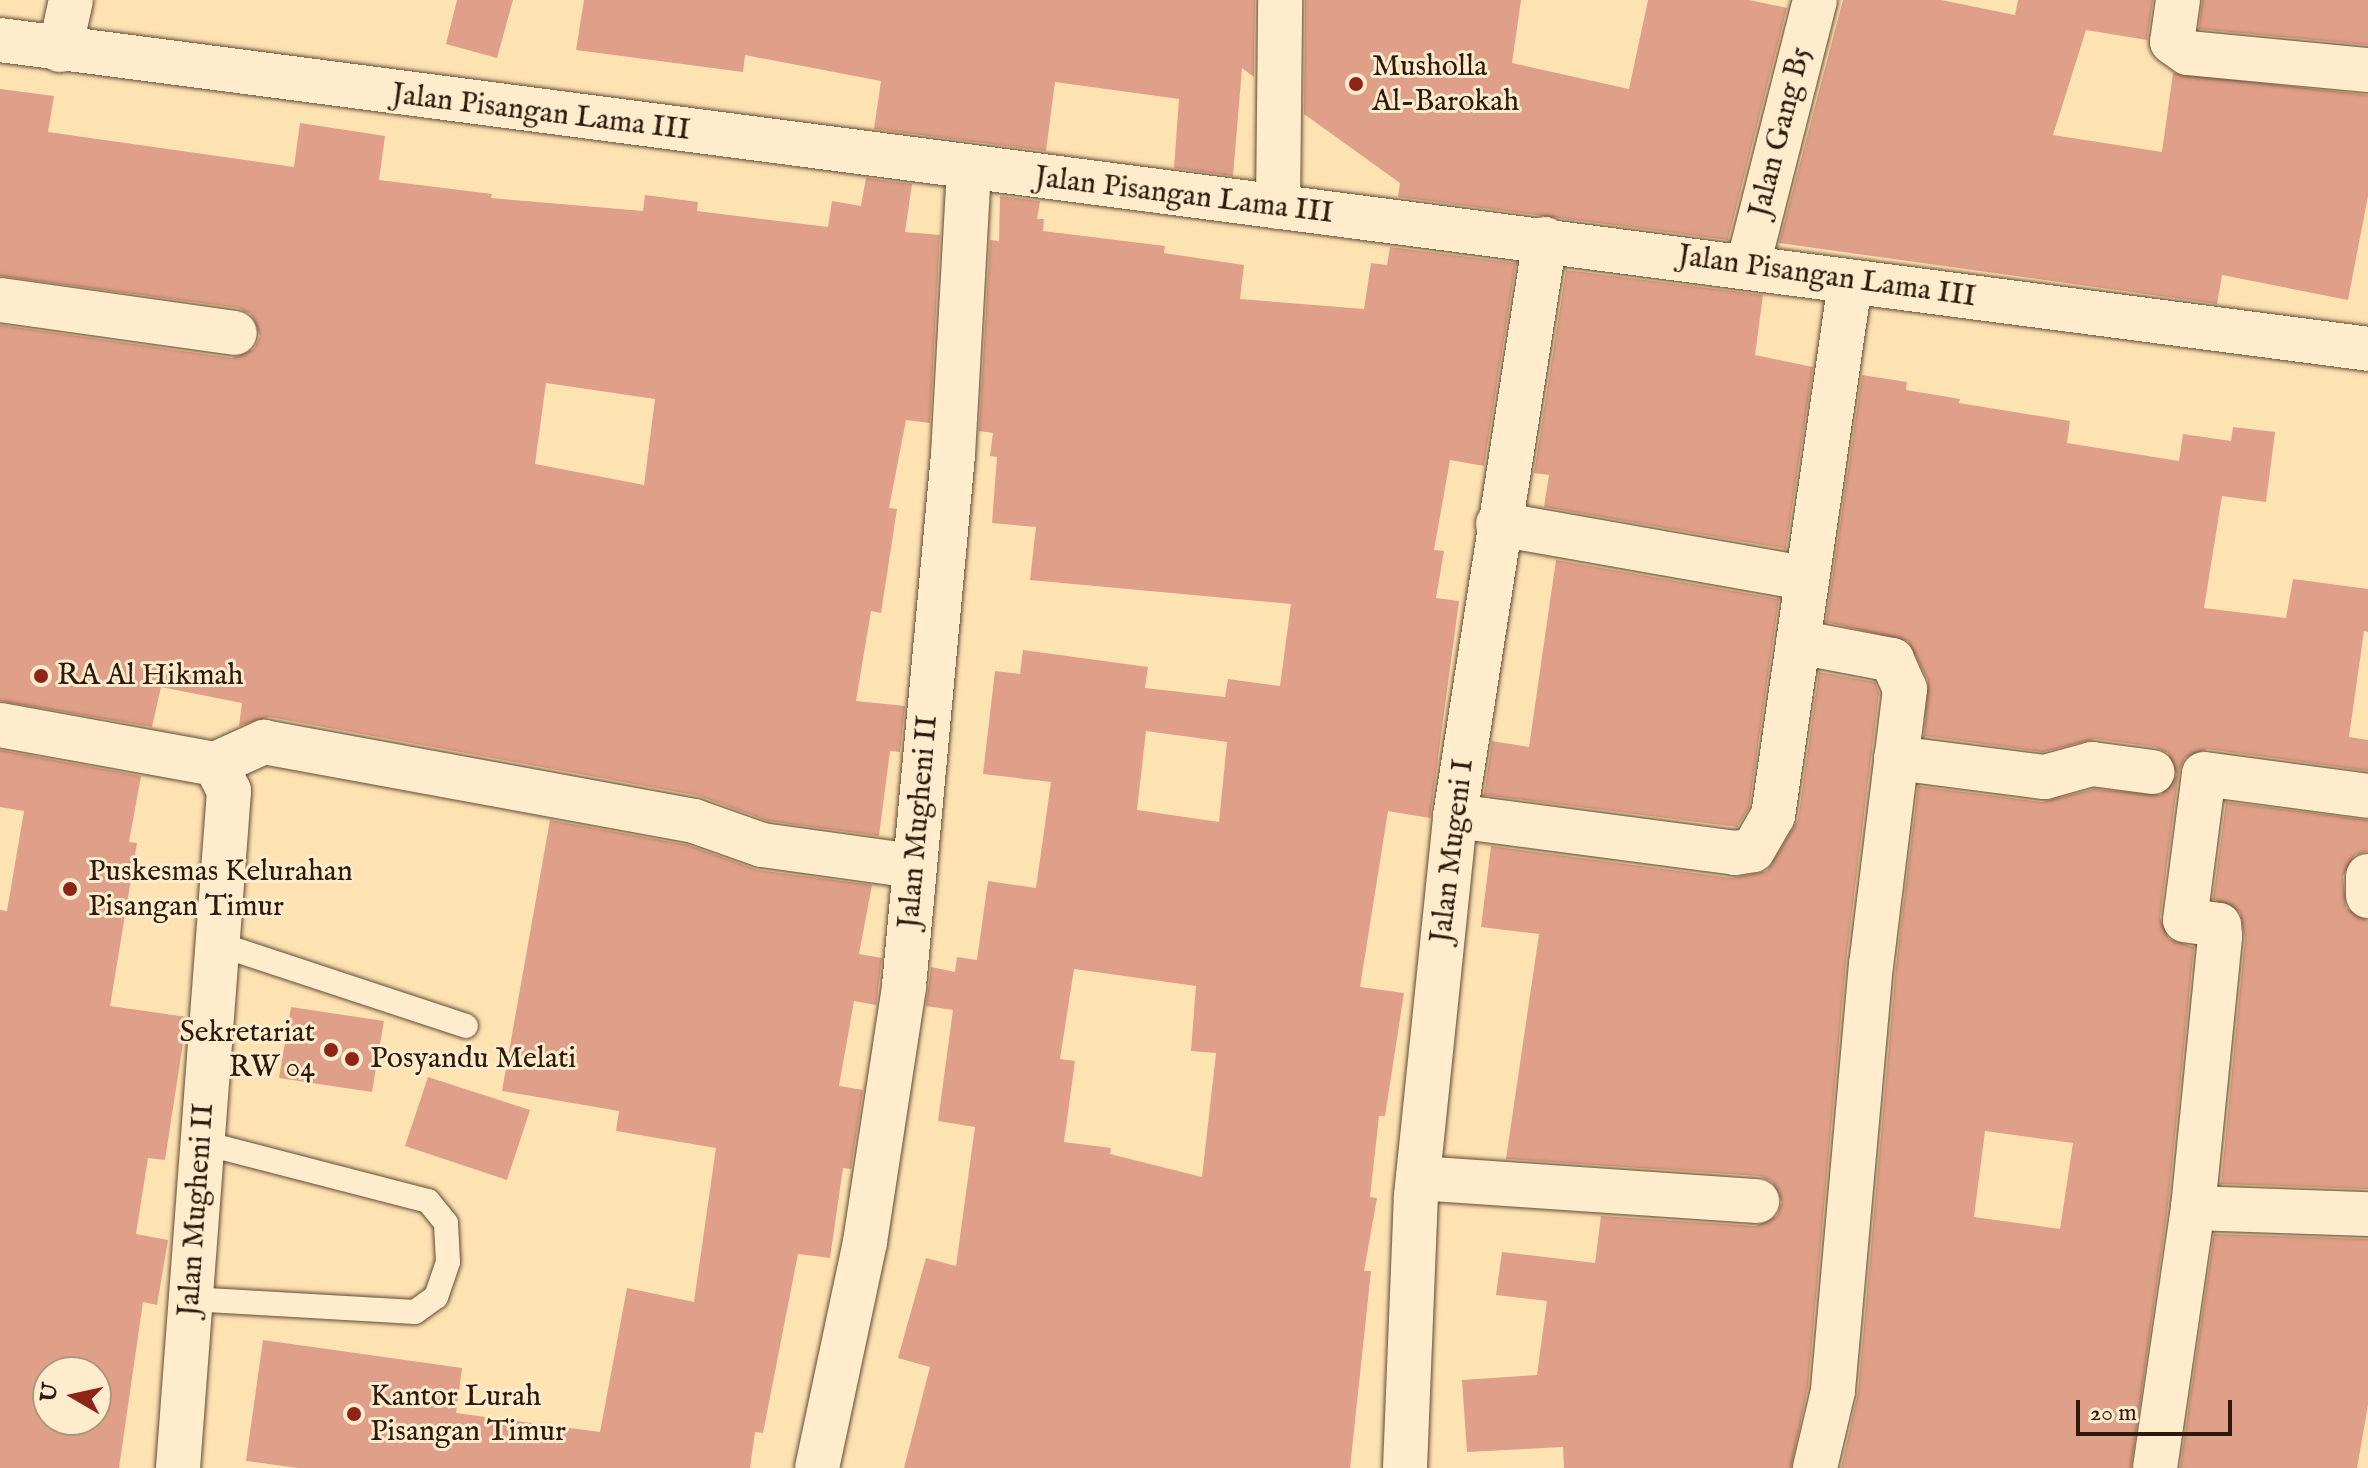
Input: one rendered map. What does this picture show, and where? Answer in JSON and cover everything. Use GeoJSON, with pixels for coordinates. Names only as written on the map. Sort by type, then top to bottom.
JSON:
{"type":"FeatureCollection","features":[{"type":"Feature","properties":{"kind":"street"},"geometry":{"type":"LineString","coordinates":[[60,50],[71,0]]}},
{"type":"Feature","properties":{"kind":"street"},"geometry":{"type":"LineString","coordinates":[[1278,207],[1280,0]]}},
{"type":"Feature","properties":{"kind":"street","name":"Jalan Gang B5"},"geometry":{"type":"LineString","coordinates":[[1748,265],[1815,0]]}},
{"type":"Feature","properties":{"kind":"street"},"geometry":{"type":"LineString","coordinates":[[2178,0],[2172,42],[2188,53],[2368,70]]}},
{"type":"Feature","properties":{"kind":"street","name":"Jalan Pisangan Lama III"},"geometry":{"type":"LineString","coordinates":[[0,40],[969,170],[1545,239],[1748,265],[1850,283],[2368,349]]}},
{"type":"Feature","properties":{"kind":"street","name":"Jalan Mugheni II"},"geometry":{"type":"LineString","coordinates":[[817,1468],[865,1242],[904,986],[953,455],[969,170]]}},
{"type":"Feature","properties":{"kind":"street","name":"Jalan Mugeni I"},"geometry":{"type":"LineString","coordinates":[[1405,1468],[1418,1178],[1455,816],[1498,524],[1545,239]]}},
{"type":"Feature","properties":{"kind":"street"},"geometry":{"type":"LineString","coordinates":[[1455,816],[1735,853],[1753,850],[1773,816],[1804,578],[1850,283]]}},
{"type":"Feature","properties":{"kind":"street"},"geometry":{"type":"LineString","coordinates":[[0,300],[235,333]]}},
{"type":"Feature","properties":{"kind":"street"},"geometry":{"type":"LineString","coordinates":[[1498,524],[1804,578]]}},
{"type":"Feature","properties":{"kind":"street"},"geometry":{"type":"LineString","coordinates":[[1798,642],[1892,660],[1905,689],[1871,964],[1833,1391],[1815,1468]]}},
{"type":"Feature","properties":{"kind":"street"},"geometry":{"type":"LineString","coordinates":[[0,725],[215,764],[264,742],[694,821],[762,845],[914,866]]}},
{"type":"Feature","properties":{"kind":"street"},"geometry":{"type":"LineString","coordinates":[[1896,758],[2045,777],[2092,764],[2152,772]]}},
{"type":"Feature","properties":{"kind":"street","name":"Jalan Mugheni II"},"geometry":{"type":"LineString","coordinates":[[178,1468],[229,791],[215,764]]}},
{"type":"Feature","properties":{"kind":"street"},"geometry":{"type":"LineString","coordinates":[[2155,1468],[2193,1208],[2220,936],[2219,925],[2185,920],[2204,774],[2368,796]]}},
{"type":"Feature","properties":{"kind":"street"},"geometry":{"type":"LineString","coordinates":[[2368,876],[2368,896]]}},
{"type":"Feature","properties":{"kind":"street"},"geometry":{"type":"LineString","coordinates":[[1418,1178],[1757,1201]]}},
{"type":"Feature","properties":{"kind":"street"},"geometry":{"type":"LineString","coordinates":[[2193,1208],[2368,1214]]}},
{"type":"Feature","properties":{"kind":"lane"},"geometry":{"type":"LineString","coordinates":[[218,944],[466,1026]]}},
{"type":"Feature","properties":{"kind":"lane"},"geometry":{"type":"LineString","coordinates":[[190,1299],[415,1312],[427,1308],[436,1297],[448,1262],[446,1223],[428,1201],[203,1143]]}},
{"type":"Feature","properties":{"kind":"building"},"geometry":{"type":"Polygon","coordinates":[[[457,0],[513,0],[497,58],[446,44],[457,0]]]}},
{"type":"Feature","properties":{"kind":"building"},"geometry":{"type":"Polygon","coordinates":[[[584,0],[1255,0],[1254,77],[1242,68],[1233,176],[1174,168],[1179,99],[1055,82],[1046,151],[874,129],[881,81],[745,55],[743,72],[576,50],[584,0]]]}},
{"type":"Feature","properties":{"kind":"building"},"geometry":{"type":"Polygon","coordinates":[[[1305,0],[1521,0],[1512,63],[1629,89],[1648,0],[1749,0],[1787,8],[1728,240],[1398,197],[1400,183],[1304,114],[1305,0]]]}},
{"type":"Feature","properties":{"kind":"building"},"geometry":{"type":"Polygon","coordinates":[[[1843,0],[1941,0],[2015,15],[2018,0],[2153,0],[2147,40],[2086,30],[2053,135],[2162,152],[2173,73],[2368,95],[2368,196],[2348,300],[2222,275],[2217,304],[1779,243],[1843,0]]]}},
{"type":"Feature","properties":{"kind":"building"},"geometry":{"type":"Polygon","coordinates":[[[2202,0],[2368,0],[2368,45],[2199,29],[2202,0]]]}},
{"type":"Feature","properties":{"kind":"building"},"geometry":{"type":"Polygon","coordinates":[[[0,89],[54,96],[48,132],[294,167],[300,123],[385,136],[379,180],[492,194],[491,198],[643,211],[645,195],[698,202],[697,211],[828,227],[832,201],[861,206],[866,178],[912,184],[905,232],[940,235],[930,423],[906,420],[889,508],[897,509],[881,613],[871,611],[856,701],[905,706],[900,752],[890,751],[879,836],[768,821],[699,796],[269,717],[239,726],[242,703],[161,687],[152,727],[0,701],[0,325],[232,358],[254,349],[260,336],[251,314],[238,308],[0,276],[0,89]],[[546,383],[535,464],[644,485],[655,399],[546,383]]]}},
{"type":"Feature","properties":{"kind":"building"},"geometry":{"type":"Polygon","coordinates":[[[1000,196],[1040,201],[1037,219],[1044,219],[1043,231],[1165,246],[1164,253],[1244,265],[1240,299],[1364,309],[1371,263],[1387,265],[1390,247],[1516,263],[1484,466],[1450,460],[1434,550],[1444,551],[1436,598],[1459,601],[1430,818],[1388,811],[1360,987],[1404,993],[1385,1116],[1379,1116],[1370,1197],[1377,1198],[1364,1271],[1371,1271],[1350,1468],[904,1468],[930,1367],[898,1358],[926,1258],[956,1266],[975,1127],[938,1121],[953,1010],[926,1006],[931,967],[955,972],[957,957],[977,960],[988,881],[1036,888],[1051,782],[983,774],[995,671],[1020,674],[1023,650],[1148,667],[1145,688],[1225,697],[1228,679],[1280,686],[1291,604],[1030,580],[1036,527],[992,523],[997,457],[990,456],[993,433],[979,431],[990,240],[999,241],[1000,196]],[[1146,731],[1137,810],[1219,822],[1227,742],[1146,731]],[[1074,969],[1060,1059],[1075,1061],[1064,1142],[1111,1148],[1110,1154],[1202,1177],[1216,1053],[1191,1051],[1196,986],[1074,969]]]}},
{"type":"Feature","properties":{"kind":"building"},"geometry":{"type":"Polygon","coordinates":[[[1566,270],[1763,295],[1755,355],[1813,367],[1786,549],[1544,507],[1549,475],[1534,473],[1566,270]]]}},
{"type":"Feature","properties":{"kind":"building"},"geometry":{"type":"Polygon","coordinates":[[[1862,375],[1907,382],[1906,390],[1960,399],[1959,403],[2070,421],[2067,443],[2179,461],[2183,434],[2231,441],[2233,427],[2275,432],[2266,502],[2222,496],[2204,608],[2286,618],[2293,579],[2368,589],[2368,632],[2364,631],[2349,737],[2368,740],[2368,771],[2207,749],[2185,758],[2179,771],[2160,918],[2169,939],[2194,947],[2168,1205],[2131,1468],[1841,1468],[1858,1393],[1896,967],[1918,786],[2042,802],[2094,789],[2161,795],[2177,775],[2168,753],[2155,747],[2095,739],[2043,752],[1924,736],[1928,680],[1908,641],[1826,622],[1862,375]],[[1985,1131],[1974,1217],[2060,1229],[2073,1143],[1985,1131]]]}},
{"type":"Feature","properties":{"kind":"building"},"geometry":{"type":"Polygon","coordinates":[[[1556,560],[1779,599],[1749,808],[1737,827],[1484,795],[1492,741],[1529,747],[1556,560]]]}},
{"type":"Feature","properties":{"kind":"building"},"geometry":{"type":"Polygon","coordinates":[[[1819,672],[1875,682],[1879,693],[1846,961],[1808,1387],[1791,1468],[1564,1468],[1563,1447],[1467,1452],[1462,1380],[1537,1375],[1547,1301],[1496,1295],[1502,1252],[1595,1263],[1601,1216],[1756,1226],[1777,1216],[1782,1202],[1772,1181],[1759,1176],[1506,1159],[1539,934],[1481,927],[1491,846],[1732,878],[1767,871],[1798,820],[1819,672]]]}},
{"type":"Feature","properties":{"kind":"building"},"geometry":{"type":"Polygon","coordinates":[[[0,750],[141,776],[129,842],[137,843],[110,1006],[187,1017],[165,1160],[148,1158],[136,1234],[168,1240],[157,1305],[143,1302],[119,1468],[0,1468],[0,910],[7,911],[24,811],[0,807],[0,750]]]}},
{"type":"Feature","properties":{"kind":"building"},"geometry":{"type":"Polygon","coordinates":[[[2226,802],[2368,820],[2368,851],[2355,855],[2343,876],[2346,908],[2368,921],[2368,1189],[2221,1184],[2245,938],[2240,912],[2213,899],[2226,802]]]}},
{"type":"Feature","properties":{"kind":"building"},"geometry":{"type":"Polygon","coordinates":[[[550,820],[688,845],[758,870],[872,885],[859,954],[882,958],[876,1005],[854,1001],[839,1086],[863,1090],[851,1169],[843,1168],[830,1258],[798,1254],[763,1433],[755,1432],[750,1468],[298,1468],[246,1461],[263,1340],[462,1368],[456,1413],[600,1432],[627,1288],[694,1302],[716,1148],[616,1131],[619,1111],[502,1091],[550,820]]]}},
{"type":"Feature","properties":{"kind":"building","name":"Sekretariat RW 04"},"geometry":{"type":"Polygon","coordinates":[[[291,1007],[384,1021],[372,1092],[279,1078],[291,1007]]]}},
{"type":"Feature","properties":{"kind":"building"},"geometry":{"type":"Polygon","coordinates":[[[428,1077],[530,1110],[507,1180],[405,1146],[428,1077]]]}},
{"type":"Feature","properties":{"kind":"building"},"geometry":{"type":"Polygon","coordinates":[[[2214,1234],[2368,1239],[2368,1405],[2357,1468],[2180,1468],[2214,1234]]]}},
{"type":"Feature","properties":{"kind":"place","name":"Musholla Al-Barokah"},"geometry":{"type":"Point","coordinates":[1356,84]}},
{"type":"Feature","properties":{"kind":"place","name":"RA Al Hikmah"},"geometry":{"type":"Point","coordinates":[41,676]}},
{"type":"Feature","properties":{"kind":"place","name":"Puskesmas Kelurahan Pisangan Timur"},"geometry":{"type":"Point","coordinates":[70,889]}},
{"type":"Feature","properties":{"kind":"place","name":"Sekretariat RW 04"},"geometry":{"type":"Point","coordinates":[331,1050]}},
{"type":"Feature","properties":{"kind":"place","name":"Posyandu Melati"},"geometry":{"type":"Point","coordinates":[352,1059]}},
{"type":"Feature","properties":{"kind":"place","name":"Kantor Lurah Pisangan Timur"},"geometry":{"type":"Point","coordinates":[354,1414]}}]}
